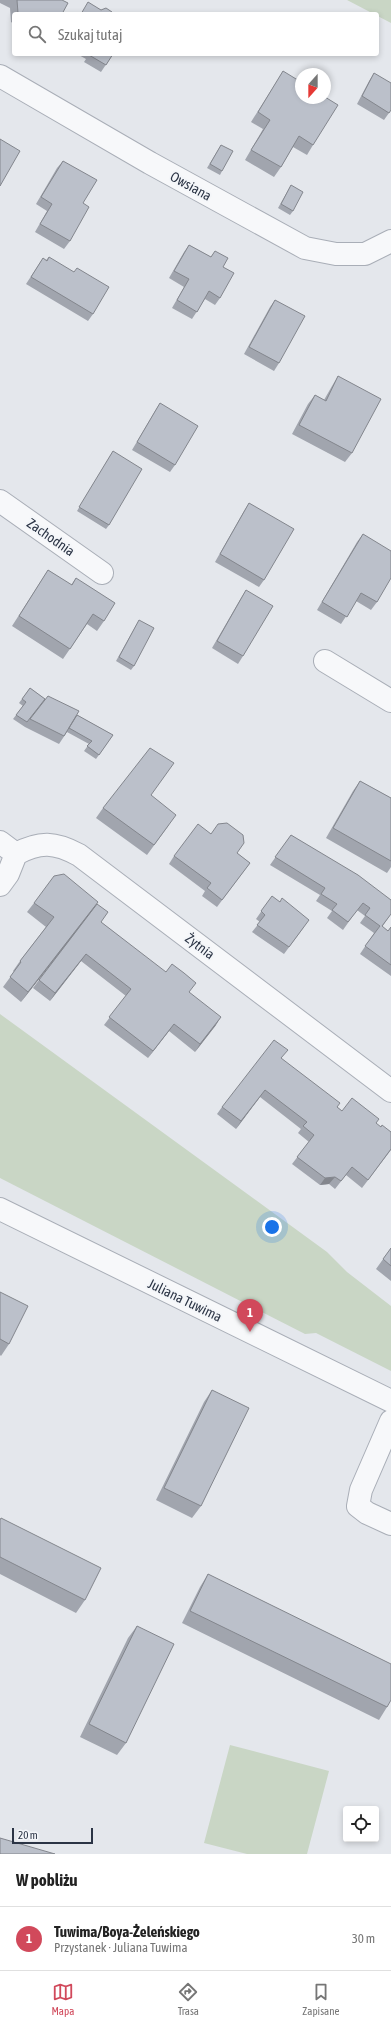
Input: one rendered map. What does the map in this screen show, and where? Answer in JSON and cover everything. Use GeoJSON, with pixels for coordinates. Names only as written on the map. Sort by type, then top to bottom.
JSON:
{"type":"FeatureCollection","features":[{"type":"Feature","properties":{"kind":"street","name":"Owsiana"},"geometry":{"type":"LineString","coordinates":[[0,76],[150,163],[305,248],[336,254],[365,254],[391,241]]}},
{"type":"Feature","properties":{"kind":"street","name":"Zachodnia"},"geometry":{"type":"LineString","coordinates":[[0,501],[102,573]]}},
{"type":"Feature","properties":{"kind":"street"},"geometry":{"type":"LineString","coordinates":[[325,661],[391,701]]}},
{"type":"Feature","properties":{"kind":"street","name":"Żytnia"},"geometry":{"type":"LineString","coordinates":[[8,848],[45,844],[64,847],[79,854],[391,1091]]}},
{"type":"Feature","properties":{"kind":"street"},"geometry":{"type":"LineString","coordinates":[[0,885],[8,874],[8,848]]}},
{"type":"Feature","properties":{"kind":"street","name":"Juliana Tuwima"},"geometry":{"type":"LineString","coordinates":[[0,1209],[391,1401]]}},
{"type":"Feature","properties":{"kind":"street"},"geometry":{"type":"LineString","coordinates":[[391,1421],[361,1490],[358,1506],[366,1513],[391,1524]]}},
{"type":"Feature","properties":{"kind":"green space"},"geometry":{"type":"Polygon","coordinates":[[[347,0],[391,0],[391,23],[379,17],[379,12],[370,12],[347,0]]]}},
{"type":"Feature","properties":{"kind":"green space"},"geometry":{"type":"Polygon","coordinates":[[[0,1014],[327,1252],[347,1272],[391,1306],[391,1371],[316,1333],[305,1334],[0,1178],[0,1014]]]}},
{"type":"Feature","properties":{"kind":"green space"},"geometry":{"type":"Polygon","coordinates":[[[230,1745],[329,1771],[307,1854],[247,1854],[204,1843],[230,1745]]]}},
{"type":"Feature","properties":{"kind":"building"},"geometry":{"type":"Polygon","coordinates":[[[17,0],[62,0],[68,3],[63,12],[18,12],[17,0]]]}},
{"type":"Feature","properties":{"kind":"building"},"geometry":{"type":"Polygon","coordinates":[[[88,2],[101,10],[106,8],[112,12],[82,12],[88,2]]]}},
{"type":"Feature","properties":{"kind":"building"},"geometry":{"type":"Polygon","coordinates":[[[91,56],[112,56],[106,65],[91,56]]]}},
{"type":"Feature","properties":{"kind":"building"},"geometry":{"type":"Polygon","coordinates":[[[283,71],[295,78],[295,104],[331,104],[331,101],[338,105],[313,145],[299,136],[281,167],[251,150],[270,120],[258,112],[283,71]]]}},
{"type":"Feature","properties":{"kind":"building"},"geometry":{"type":"Polygon","coordinates":[[[374,73],[391,83],[391,110],[389,113],[362,96],[374,73]]]}},
{"type":"Feature","properties":{"kind":"building"},"geometry":{"type":"Polygon","coordinates":[[[0,139],[20,151],[0,186],[0,139]]]}},
{"type":"Feature","properties":{"kind":"building"},"geometry":{"type":"Polygon","coordinates":[[[221,145],[233,151],[222,171],[210,164],[221,145]]]}},
{"type":"Feature","properties":{"kind":"building"},"geometry":{"type":"Polygon","coordinates":[[[63,161],[97,180],[83,203],[89,207],[70,241],[40,224],[52,204],[41,197],[63,161]]]}},
{"type":"Feature","properties":{"kind":"building"},"geometry":{"type":"Polygon","coordinates":[[[291,185],[303,192],[293,211],[281,204],[291,185]]]}},
{"type":"Feature","properties":{"kind":"building"},"geometry":{"type":"Polygon","coordinates":[[[189,245],[211,257],[215,251],[228,258],[223,267],[234,273],[220,298],[209,291],[197,312],[177,300],[189,279],[174,271],[189,245]]]}},
{"type":"Feature","properties":{"kind":"building"},"geometry":{"type":"Polygon","coordinates":[[[49,257],[74,272],[77,268],[109,287],[93,314],[31,277],[43,258],[47,261],[49,257]]]}},
{"type":"Feature","properties":{"kind":"building"},"geometry":{"type":"Polygon","coordinates":[[[275,300],[305,316],[279,363],[249,347],[275,300]]]}},
{"type":"Feature","properties":{"kind":"building"},"geometry":{"type":"Polygon","coordinates":[[[338,376],[381,399],[352,453],[299,425],[315,395],[326,401],[338,376]]]}},
{"type":"Feature","properties":{"kind":"building"},"geometry":{"type":"Polygon","coordinates":[[[160,403],[198,426],[175,465],[137,442],[160,403]]]}},
{"type":"Feature","properties":{"kind":"building"},"geometry":{"type":"Polygon","coordinates":[[[113,451],[142,469],[109,525],[79,507],[113,451]]]}},
{"type":"Feature","properties":{"kind":"building"},"geometry":{"type":"Polygon","coordinates":[[[249,503],[294,529],[264,580],[220,554],[249,503]]]}},
{"type":"Feature","properties":{"kind":"building"},"geometry":{"type":"Polygon","coordinates":[[[363,534],[391,551],[391,578],[377,602],[361,593],[347,617],[322,602],[363,534]]]}},
{"type":"Feature","properties":{"kind":"building"},"geometry":{"type":"Polygon","coordinates":[[[48,570],[72,585],[76,578],[115,603],[104,621],[93,614],[70,649],[19,616],[48,570]]]}},
{"type":"Feature","properties":{"kind":"building"},"geometry":{"type":"Polygon","coordinates":[[[246,590],[273,606],[243,656],[217,641],[246,590]]]}},
{"type":"Feature","properties":{"kind":"building"},"geometry":{"type":"Polygon","coordinates":[[[139,620],[154,628],[134,666],[119,657],[139,620]]]}},
{"type":"Feature","properties":{"kind":"building"},"geometry":{"type":"Polygon","coordinates":[[[30,688],[45,699],[27,722],[16,715],[26,702],[22,699],[30,688]]]}},
{"type":"Feature","properties":{"kind":"building"},"geometry":{"type":"Polygon","coordinates":[[[48,696],[79,711],[64,736],[30,719],[48,696]]]}},
{"type":"Feature","properties":{"kind":"building"},"geometry":{"type":"Polygon","coordinates":[[[77,715],[113,735],[99,755],[87,746],[92,741],[69,728],[77,715]]]}},
{"type":"Feature","properties":{"kind":"building"},"geometry":{"type":"Polygon","coordinates":[[[150,748],[174,763],[151,795],[176,815],[154,845],[103,808],[150,748]]]}},
{"type":"Feature","properties":{"kind":"building"},"geometry":{"type":"Polygon","coordinates":[[[360,781],[391,798],[391,861],[333,828],[360,781]]]}},
{"type":"Feature","properties":{"kind":"building"},"geometry":{"type":"Polygon","coordinates":[[[227,823],[243,835],[244,843],[237,853],[250,863],[222,900],[207,888],[211,883],[174,856],[198,824],[211,834],[218,824],[227,823]]]}},
{"type":"Feature","properties":{"kind":"building"},"geometry":{"type":"Polygon","coordinates":[[[291,835],[358,875],[391,900],[391,914],[382,926],[388,931],[391,927],[391,965],[365,946],[380,926],[365,915],[370,908],[363,903],[348,922],[332,910],[337,904],[321,894],[325,888],[275,857],[291,835]]]}},
{"type":"Feature","properties":{"kind":"building"},"geometry":{"type":"Polygon","coordinates":[[[64,874],[98,902],[28,992],[10,977],[21,962],[20,961],[54,917],[34,903],[54,876],[64,874]]]}},
{"type":"Feature","properties":{"kind":"building"},"geometry":{"type":"Polygon","coordinates":[[[272,896],[280,902],[282,898],[309,920],[289,947],[257,925],[265,915],[261,911],[272,896]]]}},
{"type":"Feature","properties":{"kind":"building"},"geometry":{"type":"Polygon","coordinates":[[[97,904],[108,912],[101,922],[166,972],[172,964],[196,983],[189,992],[221,1017],[200,1044],[174,1024],[153,1051],[109,1017],[131,989],[86,954],[55,993],[39,980],[97,904]]]}},
{"type":"Feature","properties":{"kind":"building"},"geometry":{"type":"Polygon","coordinates":[[[274,1040],[288,1050],[281,1058],[340,1103],[337,1107],[342,1111],[352,1098],[379,1119],[376,1123],[381,1127],[382,1125],[391,1132],[391,1149],[368,1180],[352,1167],[341,1181],[335,1177],[325,1178],[297,1157],[314,1135],[303,1126],[307,1122],[265,1090],[241,1121],[222,1107],[274,1040]]]}},
{"type":"Feature","properties":{"kind":"building"},"geometry":{"type":"Polygon","coordinates":[[[391,1248],[391,1266],[383,1259],[391,1248]]]}},
{"type":"Feature","properties":{"kind":"building"},"geometry":{"type":"Polygon","coordinates":[[[0,1292],[28,1306],[9,1344],[0,1339],[0,1292]]]}},
{"type":"Feature","properties":{"kind":"building"},"geometry":{"type":"Polygon","coordinates":[[[212,1390],[249,1408],[201,1506],[164,1488],[212,1390]]]}},
{"type":"Feature","properties":{"kind":"building"},"geometry":{"type":"Polygon","coordinates":[[[1,1518],[101,1568],[85,1600],[0,1557],[1,1518]]]}},
{"type":"Feature","properties":{"kind":"building"},"geometry":{"type":"Polygon","coordinates":[[[208,1574],[391,1664],[391,1700],[387,1707],[190,1611],[208,1574]]]}},
{"type":"Feature","properties":{"kind":"building"},"geometry":{"type":"Polygon","coordinates":[[[137,1626],[174,1644],[126,1743],[89,1724],[137,1626]]]}},
{"type":"Feature","properties":{"kind":"building"},"geometry":{"type":"Polygon","coordinates":[[[0,1838],[55,1854],[0,1854],[0,1838]]]}},
{"type":"Feature","properties":{"kind":"place","name":"Tuwima/Boya-Żeleńskiego"},"geometry":{"type":"Point","coordinates":[250,1332]}}]}
